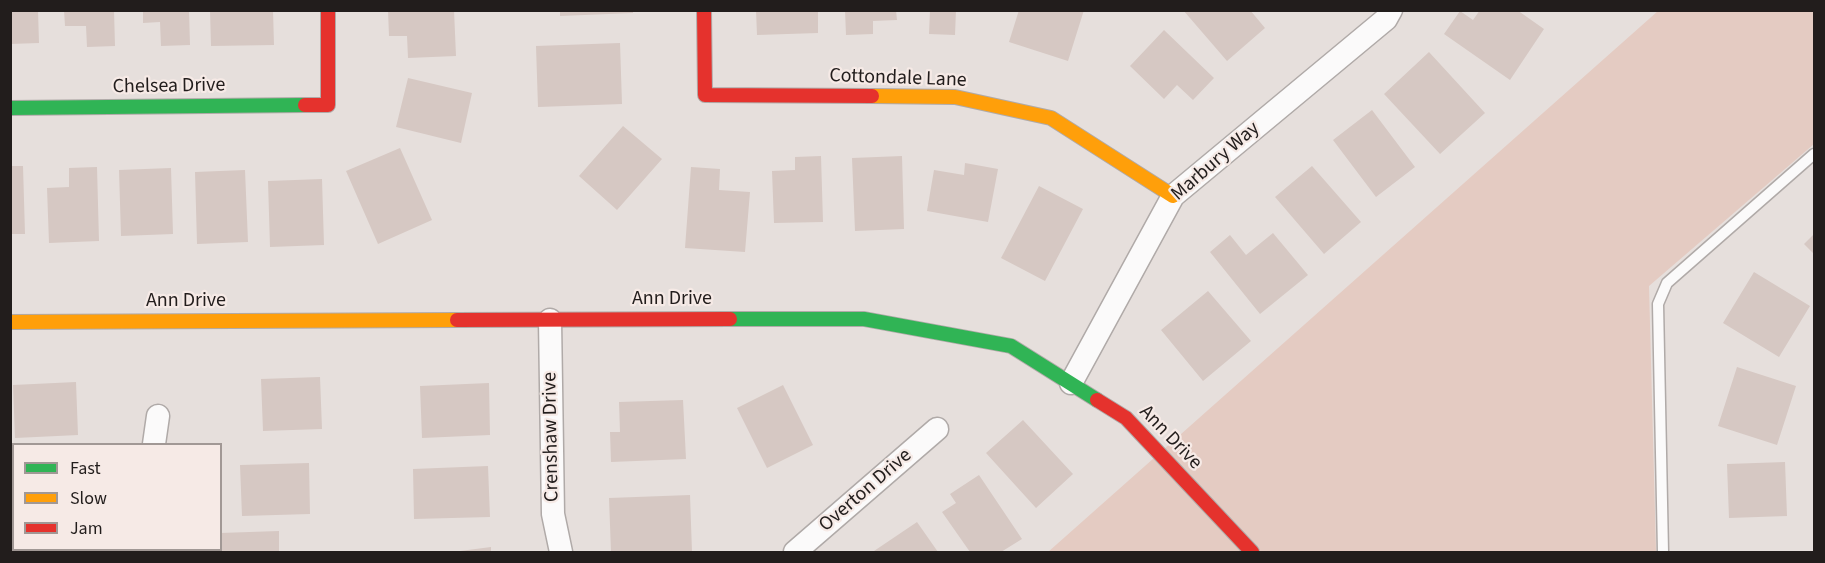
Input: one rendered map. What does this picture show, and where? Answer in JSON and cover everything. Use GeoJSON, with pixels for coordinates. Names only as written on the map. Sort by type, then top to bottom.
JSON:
{"type":"FeatureCollection","features":[{"type":"Feature","properties":{"kind":"street","name":"Chelsea Drive"},"geometry":{"type":"LineString","coordinates":[[10,108],[328,105],[328,10]]}},
{"type":"Feature","properties":{"kind":"street","name":"Cottondale Lane"},"geometry":{"type":"LineString","coordinates":[[704,10],[705,95],[966,99],[1051,118],[1173,196]]}},
{"type":"Feature","properties":{"kind":"street","name":"Marbury Way"},"geometry":{"type":"LineString","coordinates":[[1071,383],[1173,196],[1386,19],[1391,10]]}},
{"type":"Feature","properties":{"kind":"street","name":"Ann Drive"},"geometry":{"type":"LineString","coordinates":[[10,322],[864,319],[1011,346],[1126,418],[1252,552]]}},
{"type":"Feature","properties":{"kind":"street","name":"Crenshaw Drive"},"geometry":{"type":"LineString","coordinates":[[550,320],[553,514],[561,552]]}},
{"type":"Feature","properties":{"kind":"street"},"geometry":{"type":"LineString","coordinates":[[154,443],[158,416]]}},
{"type":"Feature","properties":{"kind":"street","name":"Overton Drive"},"geometry":{"type":"LineString","coordinates":[[795,552],[937,429]]}},
{"type":"Feature","properties":{"kind":"lane"},"geometry":{"type":"LineString","coordinates":[[1663,552],[1658,304],[1667,283],[1815,154]]}},
{"type":"Feature","properties":{"kind":"shaded area"},"geometry":{"type":"Polygon","coordinates":[[[1658,11],[1814,11],[1814,144],[1649,286],[1656,552],[1048,552],[1658,11]]]}},
{"type":"Feature","properties":{"kind":"building"},"geometry":{"type":"Polygon","coordinates":[[[10,10],[38,10],[39,43],[10,44],[10,10]]]}},
{"type":"Feature","properties":{"kind":"building"},"geometry":{"type":"Polygon","coordinates":[[[64,10],[114,10],[115,46],[87,47],[86,26],[65,26],[64,10]]]}},
{"type":"Feature","properties":{"kind":"building"},"geometry":{"type":"Polygon","coordinates":[[[143,10],[189,10],[190,45],[161,46],[160,22],[143,23],[143,10]]]}},
{"type":"Feature","properties":{"kind":"building"},"geometry":{"type":"Polygon","coordinates":[[[210,10],[273,10],[274,45],[211,46],[210,10]]]}},
{"type":"Feature","properties":{"kind":"building"},"geometry":{"type":"Polygon","coordinates":[[[388,10],[454,10],[456,56],[408,58],[407,36],[389,36],[388,10]]]}},
{"type":"Feature","properties":{"kind":"building"},"geometry":{"type":"Polygon","coordinates":[[[560,10],[633,10],[633,13],[560,16],[560,10]]]}},
{"type":"Feature","properties":{"kind":"building"},"geometry":{"type":"Polygon","coordinates":[[[756,10],[818,10],[818,33],[757,35],[756,10]]]}},
{"type":"Feature","properties":{"kind":"building"},"geometry":{"type":"Polygon","coordinates":[[[845,10],[896,10],[897,20],[873,21],[873,34],[846,35],[845,10]]]}},
{"type":"Feature","properties":{"kind":"building"},"geometry":{"type":"Polygon","coordinates":[[[930,10],[956,10],[955,35],[929,34],[930,10]]]}},
{"type":"Feature","properties":{"kind":"building"},"geometry":{"type":"Polygon","coordinates":[[[1019,10],[1084,10],[1068,61],[1009,42],[1019,10]]]}},
{"type":"Feature","properties":{"kind":"building"},"geometry":{"type":"Polygon","coordinates":[[[1183,10],[1250,10],[1265,28],[1227,61],[1183,10]]]}},
{"type":"Feature","properties":{"kind":"building"},"geometry":{"type":"Polygon","coordinates":[[[1480,10],[1517,10],[1544,29],[1510,80],[1444,34],[1460,11],[1473,20],[1480,10]]]}},
{"type":"Feature","properties":{"kind":"building"},"geometry":{"type":"Polygon","coordinates":[[[1164,30],[1214,78],[1193,100],[1177,85],[1164,99],[1130,66],[1164,30]]]}},
{"type":"Feature","properties":{"kind":"building"},"geometry":{"type":"Polygon","coordinates":[[[620,43],[622,104],[538,107],[536,46],[620,43]]]}},
{"type":"Feature","properties":{"kind":"building"},"geometry":{"type":"Polygon","coordinates":[[[1429,52],[1485,113],[1440,154],[1384,94],[1429,52]]]}},
{"type":"Feature","properties":{"kind":"building"},"geometry":{"type":"Polygon","coordinates":[[[408,78],[472,93],[461,143],[396,127],[408,78]]]}},
{"type":"Feature","properties":{"kind":"building"},"geometry":{"type":"Polygon","coordinates":[[[1372,110],[1415,167],[1376,197],[1333,140],[1372,110]]]}},
{"type":"Feature","properties":{"kind":"building"},"geometry":{"type":"Polygon","coordinates":[[[623,126],[662,159],[617,210],[579,176],[623,126]]]}},
{"type":"Feature","properties":{"kind":"building"},"geometry":{"type":"Polygon","coordinates":[[[400,148],[432,220],[378,244],[346,171],[400,148]]]}},
{"type":"Feature","properties":{"kind":"building"},"geometry":{"type":"Polygon","coordinates":[[[821,156],[823,222],[774,223],[772,171],[795,170],[795,157],[821,156]]]}},
{"type":"Feature","properties":{"kind":"building"},"geometry":{"type":"Polygon","coordinates":[[[902,156],[904,229],[855,231],[852,158],[902,156]]]}},
{"type":"Feature","properties":{"kind":"building"},"geometry":{"type":"Polygon","coordinates":[[[965,163],[998,169],[988,222],[927,211],[934,170],[964,175],[965,163]]]}},
{"type":"Feature","properties":{"kind":"building"},"geometry":{"type":"Polygon","coordinates":[[[10,166],[23,166],[25,234],[10,234],[10,166]]]}},
{"type":"Feature","properties":{"kind":"building"},"geometry":{"type":"Polygon","coordinates":[[[1312,166],[1361,222],[1324,254],[1275,197],[1312,166]]]}},
{"type":"Feature","properties":{"kind":"building"},"geometry":{"type":"Polygon","coordinates":[[[97,167],[99,241],[49,243],[47,188],[69,187],[69,168],[97,167]]]}},
{"type":"Feature","properties":{"kind":"building"},"geometry":{"type":"Polygon","coordinates":[[[691,167],[720,169],[719,190],[750,192],[745,252],[685,248],[691,167]]]}},
{"type":"Feature","properties":{"kind":"building"},"geometry":{"type":"Polygon","coordinates":[[[171,168],[173,234],[121,236],[119,170],[171,168]]]}},
{"type":"Feature","properties":{"kind":"building"},"geometry":{"type":"Polygon","coordinates":[[[245,170],[248,242],[197,244],[195,172],[245,170]]]}},
{"type":"Feature","properties":{"kind":"building"},"geometry":{"type":"Polygon","coordinates":[[[322,179],[324,245],[270,247],[268,181],[322,179]]]}},
{"type":"Feature","properties":{"kind":"building"},"geometry":{"type":"Polygon","coordinates":[[[1039,186],[1083,209],[1045,281],[1001,258],[1039,186]]]}},
{"type":"Feature","properties":{"kind":"building"},"geometry":{"type":"Polygon","coordinates":[[[1273,233],[1308,275],[1260,314],[1210,252],[1230,235],[1246,255],[1273,233]]]}},
{"type":"Feature","properties":{"kind":"building"},"geometry":{"type":"Polygon","coordinates":[[[1814,234],[1814,254],[1804,244],[1814,234]]]}},
{"type":"Feature","properties":{"kind":"building"},"geometry":{"type":"Polygon","coordinates":[[[1754,272],[1810,306],[1779,357],[1723,323],[1754,272]]]}},
{"type":"Feature","properties":{"kind":"building"},"geometry":{"type":"Polygon","coordinates":[[[1208,291],[1251,341],[1203,381],[1161,330],[1208,291]]]}},
{"type":"Feature","properties":{"kind":"building"},"geometry":{"type":"Polygon","coordinates":[[[1737,367],[1796,386],[1777,445],[1718,426],[1737,367]]]}},
{"type":"Feature","properties":{"kind":"building"},"geometry":{"type":"Polygon","coordinates":[[[320,377],[322,429],[263,431],[261,379],[320,377]]]}},
{"type":"Feature","properties":{"kind":"building"},"geometry":{"type":"Polygon","coordinates":[[[76,382],[78,435],[15,438],[13,385],[76,382]]]}},
{"type":"Feature","properties":{"kind":"building"},"geometry":{"type":"Polygon","coordinates":[[[489,383],[490,435],[422,438],[420,386],[489,383]]]}},
{"type":"Feature","properties":{"kind":"building"},"geometry":{"type":"Polygon","coordinates":[[[783,385],[813,445],[767,468],[737,408],[783,385]]]}},
{"type":"Feature","properties":{"kind":"building"},"geometry":{"type":"Polygon","coordinates":[[[683,400],[686,459],[611,462],[610,432],[620,432],[619,402],[683,400]]]}},
{"type":"Feature","properties":{"kind":"building"},"geometry":{"type":"Polygon","coordinates":[[[1023,420],[1073,474],[1036,508],[986,453],[1023,420]]]}},
{"type":"Feature","properties":{"kind":"building"},"geometry":{"type":"Polygon","coordinates":[[[1785,462],[1787,516],[1729,518],[1727,464],[1785,462]]]}},
{"type":"Feature","properties":{"kind":"building"},"geometry":{"type":"Polygon","coordinates":[[[309,463],[310,514],[242,516],[240,465],[309,463]]]}},
{"type":"Feature","properties":{"kind":"building"},"geometry":{"type":"Polygon","coordinates":[[[488,466],[490,517],[414,519],[413,469],[488,466]]]}},
{"type":"Feature","properties":{"kind":"building"},"geometry":{"type":"Polygon","coordinates":[[[10,470],[12,470],[12,522],[10,470]]]}},
{"type":"Feature","properties":{"kind":"building"},"geometry":{"type":"Polygon","coordinates":[[[979,475],[1022,539],[1001,552],[970,552],[942,512],[956,503],[950,494],[979,475]]]}},
{"type":"Feature","properties":{"kind":"building"},"geometry":{"type":"Polygon","coordinates":[[[690,495],[692,552],[611,552],[609,498],[690,495]]]}},
{"type":"Feature","properties":{"kind":"building"},"geometry":{"type":"Polygon","coordinates":[[[917,522],[938,552],[874,551],[917,522]]]}},
{"type":"Feature","properties":{"kind":"building"},"geometry":{"type":"Polygon","coordinates":[[[279,531],[279,552],[210,552],[222,551],[222,533],[279,531]]]}},
{"type":"Feature","properties":{"kind":"building"},"geometry":{"type":"Polygon","coordinates":[[[491,547],[491,552],[460,552],[460,551],[491,547]]]}},
{"type":"Feature","properties":{"kind":"building"},"geometry":{"type":"Polygon","coordinates":[[[11,548],[12,551],[84,551],[84,552],[11,552],[11,548]]]}},
{"type":"Feature","properties":{"kind":"traffic: fast"},"geometry":{"type":"LineString","coordinates":[[10,108],[305,105]]}},
{"type":"Feature","properties":{"kind":"traffic: fast"},"geometry":{"type":"LineString","coordinates":[[730,319],[864,319],[1011,346],[1097,400]]}},
{"type":"Feature","properties":{"kind":"traffic: slow"},"geometry":{"type":"LineString","coordinates":[[872,96],[955,97],[1051,118],[1173,196]]}},
{"type":"Feature","properties":{"kind":"traffic: slow"},"geometry":{"type":"LineString","coordinates":[[10,322],[457,320]]}},
{"type":"Feature","properties":{"kind":"traffic: jam"},"geometry":{"type":"LineString","coordinates":[[305,105],[328,105],[328,10]]}},
{"type":"Feature","properties":{"kind":"traffic: jam"},"geometry":{"type":"LineString","coordinates":[[704,10],[705,95],[872,96]]}},
{"type":"Feature","properties":{"kind":"traffic: jam"},"geometry":{"type":"LineString","coordinates":[[457,320],[730,319]]}},
{"type":"Feature","properties":{"kind":"traffic: jam"},"geometry":{"type":"LineString","coordinates":[[1097,400],[1126,418],[1252,552]]}}]}
